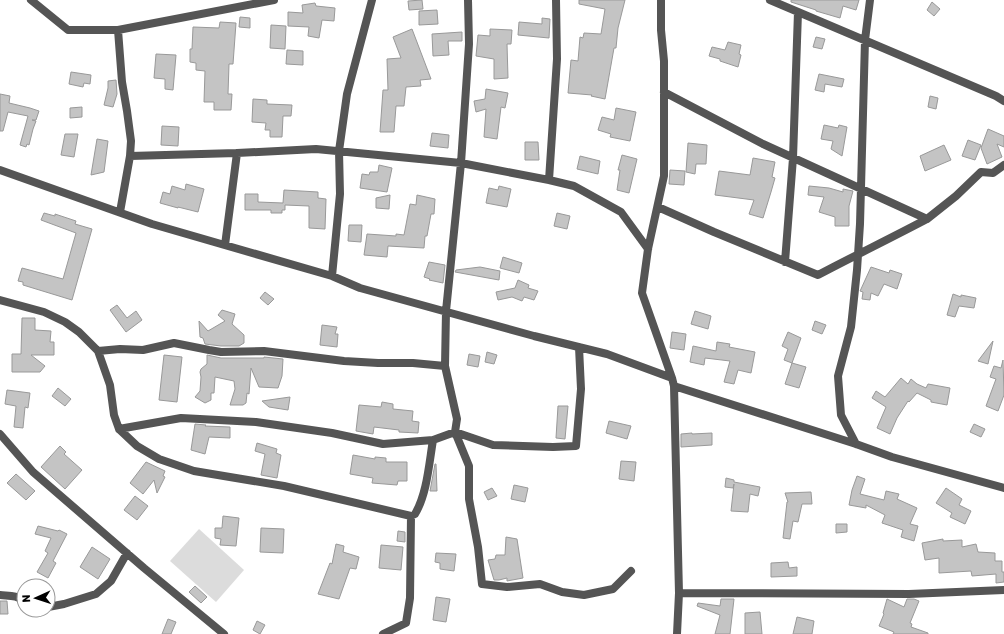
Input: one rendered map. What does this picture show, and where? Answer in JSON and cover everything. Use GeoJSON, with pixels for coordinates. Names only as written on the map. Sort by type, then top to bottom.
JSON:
{"type":"FeatureCollection","features":[{"type":"Feature","properties":{"kind":"street"},"geometry":{"type":"LineString","coordinates":[[31,0],[68,30],[118,30],[243,3],[274,0]]}},
{"type":"Feature","properties":{"kind":"street"},"geometry":{"type":"LineString","coordinates":[[243,3],[250,0]]}},
{"type":"Feature","properties":{"kind":"street"},"geometry":{"type":"LineString","coordinates":[[332,276],[340,194],[339,151],[347,94],[372,0]]}},
{"type":"Feature","properties":{"kind":"street"},"geometry":{"type":"LineString","coordinates":[[468,0],[469,44],[461,163],[446,311],[445,366],[457,419],[455,432],[469,466],[469,499],[478,547],[482,584],[507,587],[540,584],[562,592],[584,595],[613,589],[631,571]]}},
{"type":"Feature","properties":{"kind":"street"},"geometry":{"type":"LineString","coordinates":[[549,180],[557,59],[556,0]]}},
{"type":"Feature","properties":{"kind":"street"},"geometry":{"type":"LineString","coordinates":[[661,0],[661,30],[664,61],[664,176],[648,249],[642,294],[673,382],[679,593],[677,634]]}},
{"type":"Feature","properties":{"kind":"street"},"geometry":{"type":"LineString","coordinates":[[770,0],[996,96],[1004,101]]}},
{"type":"Feature","properties":{"kind":"street"},"geometry":{"type":"LineString","coordinates":[[856,444],[841,415],[838,376],[851,327],[858,254],[865,40],[870,0]]}},
{"type":"Feature","properties":{"kind":"street"},"geometry":{"type":"LineString","coordinates":[[785,262],[793,158],[798,12]]}},
{"type":"Feature","properties":{"kind":"street"},"geometry":{"type":"LineString","coordinates":[[118,30],[122,82],[128,111],[131,141],[130,156],[120,212]]}},
{"type":"Feature","properties":{"kind":"street"},"geometry":{"type":"LineString","coordinates":[[664,92],[763,144],[927,218]]}},
{"type":"Feature","properties":{"kind":"street"},"geometry":{"type":"LineString","coordinates":[[130,156],[316,149],[461,163],[574,186],[621,212],[648,249]]}},
{"type":"Feature","properties":{"kind":"street"},"geometry":{"type":"LineString","coordinates":[[225,245],[237,153]]}},
{"type":"Feature","properties":{"kind":"street"},"geometry":{"type":"LineString","coordinates":[[658,207],[818,275],[889,240],[927,218],[956,196],[981,172],[994,173],[1004,166]]}},
{"type":"Feature","properties":{"kind":"street"},"geometry":{"type":"LineString","coordinates":[[0,170],[152,224],[332,276],[360,288],[534,336],[607,354],[673,382],[892,457],[1004,488]]}},
{"type":"Feature","properties":{"kind":"street"},"geometry":{"type":"LineString","coordinates":[[0,300],[44,312],[65,322],[79,332],[98,351],[110,385],[114,415],[119,430],[137,446],[159,459],[194,471],[284,486],[411,516],[415,514],[423,497],[433,440]]}},
{"type":"Feature","properties":{"kind":"street"},"geometry":{"type":"LineString","coordinates":[[98,351],[120,349],[143,350],[174,343],[221,352],[264,351],[344,361],[413,363],[445,366]]}},
{"type":"Feature","properties":{"kind":"street"},"geometry":{"type":"LineString","coordinates":[[119,430],[181,418],[256,422],[332,433],[382,444],[433,440],[455,432],[493,445],[553,447],[576,446],[581,389],[579,347]]}},
{"type":"Feature","properties":{"kind":"street"},"geometry":{"type":"LineString","coordinates":[[0,434],[33,472],[224,634]]}},
{"type":"Feature","properties":{"kind":"street"},"geometry":{"type":"LineString","coordinates":[[383,634],[406,623],[410,598],[411,516]]}},
{"type":"Feature","properties":{"kind":"street"},"geometry":{"type":"LineString","coordinates":[[56,606],[96,594],[111,581],[127,553]]}},
{"type":"Feature","properties":{"kind":"street"},"geometry":{"type":"LineString","coordinates":[[679,593],[909,594],[1004,590]]}},
{"type":"Feature","properties":{"kind":"street"},"geometry":{"type":"LineString","coordinates":[[0,595],[16,596]]}},
{"type":"Feature","properties":{"kind":"shaded area"},"geometry":{"type":"Polygon","coordinates":[[[199,529],[244,570],[216,602],[170,561],[199,529]]]}},
{"type":"Feature","properties":{"kind":"building"},"geometry":{"type":"Polygon","coordinates":[[[422,0],[423,9],[409,10],[408,1],[422,0]]]}},
{"type":"Feature","properties":{"kind":"building"},"geometry":{"type":"Polygon","coordinates":[[[579,0],[625,0],[618,28],[616,48],[614,48],[605,99],[591,96],[592,95],[568,93],[571,60],[578,61],[580,37],[583,38],[584,33],[601,34],[605,9],[579,4],[579,0]]]}},
{"type":"Feature","properties":{"kind":"building"},"geometry":{"type":"Polygon","coordinates":[[[791,0],[859,0],[856,10],[843,6],[840,18],[791,2],[791,0]]]}},
{"type":"Feature","properties":{"kind":"building"},"geometry":{"type":"Polygon","coordinates":[[[932,2],[940,9],[934,16],[927,10],[932,2]]]}},
{"type":"Feature","properties":{"kind":"building"},"geometry":{"type":"Polygon","coordinates":[[[315,3],[316,6],[335,8],[334,21],[322,20],[319,38],[308,36],[309,27],[288,26],[288,12],[303,13],[302,5],[315,3]]]}},
{"type":"Feature","properties":{"kind":"building"},"geometry":{"type":"Polygon","coordinates":[[[437,10],[438,24],[419,25],[419,11],[437,10]]]}},
{"type":"Feature","properties":{"kind":"building"},"geometry":{"type":"Polygon","coordinates":[[[240,17],[250,18],[250,28],[239,27],[240,17]]]}},
{"type":"Feature","properties":{"kind":"building"},"geometry":{"type":"Polygon","coordinates":[[[542,18],[550,19],[549,38],[518,35],[519,22],[542,24],[542,18]]]}},
{"type":"Feature","properties":{"kind":"building"},"geometry":{"type":"Polygon","coordinates":[[[220,22],[236,23],[233,64],[229,64],[228,94],[232,94],[231,110],[214,110],[214,102],[204,102],[205,71],[196,70],[196,63],[190,62],[193,27],[219,28],[220,22]]]}},
{"type":"Feature","properties":{"kind":"building"},"geometry":{"type":"Polygon","coordinates":[[[271,25],[286,26],[285,49],[270,48],[271,25]]]}},
{"type":"Feature","properties":{"kind":"building"},"geometry":{"type":"Polygon","coordinates":[[[412,29],[431,79],[420,80],[421,86],[406,87],[404,106],[396,106],[394,132],[380,132],[383,90],[388,90],[387,59],[401,58],[393,37],[412,29]]]}},
{"type":"Feature","properties":{"kind":"building"},"geometry":{"type":"Polygon","coordinates":[[[490,29],[512,30],[511,44],[507,44],[508,78],[494,79],[494,59],[476,56],[478,35],[490,36],[490,29]]]}},
{"type":"Feature","properties":{"kind":"building"},"geometry":{"type":"Polygon","coordinates":[[[462,32],[462,41],[448,41],[449,55],[433,56],[432,34],[462,32]]]}},
{"type":"Feature","properties":{"kind":"building"},"geometry":{"type":"Polygon","coordinates":[[[816,37],[825,39],[822,49],[813,47],[816,37]]]}},
{"type":"Feature","properties":{"kind":"building"},"geometry":{"type":"Polygon","coordinates":[[[728,42],[741,45],[739,54],[741,55],[738,67],[709,56],[712,47],[725,50],[728,42]]]}},
{"type":"Feature","properties":{"kind":"building"},"geometry":{"type":"Polygon","coordinates":[[[287,50],[303,51],[303,65],[286,64],[287,50]]]}},
{"type":"Feature","properties":{"kind":"building"},"geometry":{"type":"Polygon","coordinates":[[[156,54],[176,55],[173,90],[165,89],[165,79],[154,78],[156,54]]]}},
{"type":"Feature","properties":{"kind":"building"},"geometry":{"type":"Polygon","coordinates":[[[71,72],[91,75],[90,84],[84,83],[83,87],[69,84],[71,72]]]}},
{"type":"Feature","properties":{"kind":"building"},"geometry":{"type":"Polygon","coordinates":[[[819,74],[844,79],[842,87],[825,84],[824,92],[815,90],[819,74]]]}},
{"type":"Feature","properties":{"kind":"building"},"geometry":{"type":"Polygon","coordinates":[[[116,80],[117,94],[113,107],[104,105],[108,81],[116,80]]]}},
{"type":"Feature","properties":{"kind":"building"},"geometry":{"type":"Polygon","coordinates":[[[486,89],[508,93],[505,108],[501,107],[497,139],[484,137],[486,109],[476,112],[474,101],[485,99],[486,89]]]}},
{"type":"Feature","properties":{"kind":"building"},"geometry":{"type":"Polygon","coordinates":[[[0,94],[10,96],[9,103],[39,111],[36,120],[32,120],[36,121],[29,145],[27,144],[26,147],[20,145],[28,116],[8,112],[3,131],[0,131],[0,94]]]}},
{"type":"Feature","properties":{"kind":"building"},"geometry":{"type":"Polygon","coordinates":[[[930,96],[938,98],[936,109],[928,107],[930,96]]]}},
{"type":"Feature","properties":{"kind":"building"},"geometry":{"type":"Polygon","coordinates":[[[253,99],[267,100],[267,104],[292,105],[291,116],[283,116],[282,137],[270,137],[270,130],[265,130],[266,123],[252,122],[253,99]]]}},
{"type":"Feature","properties":{"kind":"building"},"geometry":{"type":"Polygon","coordinates":[[[82,107],[82,117],[70,118],[70,108],[82,107]]]}},
{"type":"Feature","properties":{"kind":"building"},"geometry":{"type":"Polygon","coordinates":[[[616,108],[636,112],[630,141],[610,137],[611,134],[598,130],[602,117],[614,120],[616,108]]]}},
{"type":"Feature","properties":{"kind":"building"},"geometry":{"type":"Polygon","coordinates":[[[824,125],[838,128],[839,125],[847,127],[842,156],[831,149],[833,141],[821,139],[824,125]]]}},
{"type":"Feature","properties":{"kind":"building"},"geometry":{"type":"Polygon","coordinates":[[[162,126],[179,127],[178,146],[161,145],[162,126]]]}},
{"type":"Feature","properties":{"kind":"building"},"geometry":{"type":"Polygon","coordinates":[[[988,129],[1004,136],[1004,147],[997,144],[1002,157],[987,164],[981,148],[988,129]]]}},
{"type":"Feature","properties":{"kind":"building"},"geometry":{"type":"Polygon","coordinates":[[[432,133],[449,135],[448,148],[430,146],[432,133]]]}},
{"type":"Feature","properties":{"kind":"building"},"geometry":{"type":"Polygon","coordinates":[[[65,134],[78,134],[74,157],[61,155],[65,134]]]}},
{"type":"Feature","properties":{"kind":"building"},"geometry":{"type":"Polygon","coordinates":[[[97,139],[108,141],[104,172],[91,175],[97,139]]]}},
{"type":"Feature","properties":{"kind":"building"},"geometry":{"type":"Polygon","coordinates":[[[968,140],[981,145],[975,160],[962,156],[968,140]]]}},
{"type":"Feature","properties":{"kind":"building"},"geometry":{"type":"Polygon","coordinates":[[[525,142],[538,142],[539,160],[525,160],[525,142]]]}},
{"type":"Feature","properties":{"kind":"building"},"geometry":{"type":"Polygon","coordinates":[[[688,143],[707,145],[706,164],[696,164],[695,174],[686,172],[688,143]]]}},
{"type":"Feature","properties":{"kind":"building"},"geometry":{"type":"Polygon","coordinates":[[[944,145],[951,160],[925,171],[920,156],[944,145]]]}},
{"type":"Feature","properties":{"kind":"building"},"geometry":{"type":"Polygon","coordinates":[[[622,155],[637,159],[629,193],[617,190],[620,170],[618,170],[622,155]]]}},
{"type":"Feature","properties":{"kind":"building"},"geometry":{"type":"Polygon","coordinates":[[[580,156],[600,161],[598,174],[577,169],[580,156]]]}},
{"type":"Feature","properties":{"kind":"building"},"geometry":{"type":"Polygon","coordinates":[[[753,158],[775,162],[772,177],[775,178],[763,218],[749,214],[754,200],[715,195],[719,171],[750,175],[753,158]]]}},
{"type":"Feature","properties":{"kind":"building"},"geometry":{"type":"Polygon","coordinates":[[[379,165],[392,168],[387,192],[360,188],[362,174],[369,175],[370,172],[378,172],[379,165]]]}},
{"type":"Feature","properties":{"kind":"building"},"geometry":{"type":"Polygon","coordinates":[[[670,170],[685,171],[684,185],[669,184],[670,170]]]}},
{"type":"Feature","properties":{"kind":"building"},"geometry":{"type":"Polygon","coordinates":[[[186,184],[204,189],[198,212],[160,203],[163,192],[170,194],[172,186],[185,190],[186,184]]]}},
{"type":"Feature","properties":{"kind":"building"},"geometry":{"type":"Polygon","coordinates":[[[499,186],[511,189],[507,207],[486,203],[489,188],[498,190],[499,186]]]}},
{"type":"Feature","properties":{"kind":"building"},"geometry":{"type":"Polygon","coordinates":[[[809,186],[829,188],[843,192],[843,189],[853,191],[849,206],[849,226],[835,226],[835,217],[819,212],[824,197],[808,195],[809,186]]]}},
{"type":"Feature","properties":{"kind":"building"},"geometry":{"type":"Polygon","coordinates":[[[284,190],[318,192],[318,198],[326,199],[325,229],[309,228],[309,206],[285,205],[285,210],[282,210],[282,213],[271,213],[271,210],[245,210],[245,194],[258,194],[258,202],[283,203],[284,190]]]}},
{"type":"Feature","properties":{"kind":"building"},"geometry":{"type":"Polygon","coordinates":[[[390,195],[389,209],[376,208],[376,198],[390,195]]]}},
{"type":"Feature","properties":{"kind":"building"},"geometry":{"type":"Polygon","coordinates":[[[417,195],[435,199],[434,214],[431,214],[427,236],[425,236],[424,248],[388,246],[387,257],[364,255],[367,234],[396,236],[396,234],[404,235],[410,204],[416,205],[417,195]]]}},
{"type":"Feature","properties":{"kind":"building"},"geometry":{"type":"Polygon","coordinates":[[[44,213],[55,216],[55,214],[76,221],[75,224],[92,229],[72,300],[23,285],[23,282],[18,281],[22,268],[63,279],[76,233],[41,220],[44,213]]]}},
{"type":"Feature","properties":{"kind":"building"},"geometry":{"type":"Polygon","coordinates":[[[557,213],[570,216],[567,229],[554,226],[557,213]]]}},
{"type":"Feature","properties":{"kind":"building"},"geometry":{"type":"Polygon","coordinates":[[[349,225],[362,225],[361,242],[348,241],[349,225]]]}},
{"type":"Feature","properties":{"kind":"building"},"geometry":{"type":"Polygon","coordinates":[[[503,257],[522,263],[519,273],[500,268],[503,257]]]}},
{"type":"Feature","properties":{"kind":"building"},"geometry":{"type":"Polygon","coordinates":[[[429,262],[445,265],[443,283],[429,280],[430,279],[424,277],[429,262]]]}},
{"type":"Feature","properties":{"kind":"building"},"geometry":{"type":"Polygon","coordinates":[[[480,267],[500,271],[499,280],[455,272],[456,270],[480,267]]]}},
{"type":"Feature","properties":{"kind":"building"},"geometry":{"type":"Polygon","coordinates":[[[871,267],[889,273],[890,270],[902,274],[897,289],[884,284],[878,296],[871,293],[870,300],[862,299],[863,292],[860,291],[871,267]]]}},
{"type":"Feature","properties":{"kind":"building"},"geometry":{"type":"Polygon","coordinates":[[[518,280],[529,285],[528,288],[538,291],[534,300],[524,297],[522,301],[512,297],[498,300],[496,292],[515,288],[518,280]]]}},
{"type":"Feature","properties":{"kind":"building"},"geometry":{"type":"Polygon","coordinates":[[[265,292],[274,299],[268,305],[260,298],[265,292]]]}},
{"type":"Feature","properties":{"kind":"building"},"geometry":{"type":"Polygon","coordinates":[[[953,294],[961,297],[961,295],[976,298],[974,308],[959,306],[955,317],[947,315],[953,294]]]}},
{"type":"Feature","properties":{"kind":"building"},"geometry":{"type":"Polygon","coordinates":[[[117,305],[127,318],[136,311],[142,320],[126,332],[110,310],[117,305]]]}},
{"type":"Feature","properties":{"kind":"building"},"geometry":{"type":"Polygon","coordinates":[[[222,310],[235,314],[232,324],[244,335],[244,343],[239,346],[205,344],[203,338],[200,337],[199,321],[208,331],[225,321],[218,315],[222,310]]]}},
{"type":"Feature","properties":{"kind":"building"},"geometry":{"type":"Polygon","coordinates":[[[695,311],[711,316],[708,329],[691,324],[695,311]]]}},
{"type":"Feature","properties":{"kind":"building"},"geometry":{"type":"Polygon","coordinates":[[[22,318],[35,318],[35,330],[51,331],[50,342],[54,342],[54,355],[31,355],[45,366],[40,372],[12,372],[12,354],[21,354],[22,318]]]}},
{"type":"Feature","properties":{"kind":"building"},"geometry":{"type":"Polygon","coordinates":[[[815,321],[826,325],[822,334],[812,330],[815,321]]]}},
{"type":"Feature","properties":{"kind":"building"},"geometry":{"type":"Polygon","coordinates":[[[322,325],[337,327],[335,334],[338,334],[337,347],[320,345],[322,325]]]}},
{"type":"Feature","properties":{"kind":"building"},"geometry":{"type":"Polygon","coordinates":[[[672,332],[686,334],[684,350],[670,348],[672,332]]]}},
{"type":"Feature","properties":{"kind":"building"},"geometry":{"type":"Polygon","coordinates":[[[788,332],[801,338],[792,363],[784,360],[788,349],[782,346],[788,332]]]}},
{"type":"Feature","properties":{"kind":"building"},"geometry":{"type":"Polygon","coordinates":[[[993,341],[988,364],[978,361],[993,341]]]}},
{"type":"Feature","properties":{"kind":"building"},"geometry":{"type":"Polygon","coordinates":[[[717,342],[730,344],[729,347],[755,352],[751,373],[738,370],[734,384],[724,382],[730,361],[705,358],[704,365],[690,362],[693,346],[716,351],[717,342]]]}},
{"type":"Feature","properties":{"kind":"building"},"geometry":{"type":"Polygon","coordinates":[[[487,352],[497,355],[494,364],[485,362],[487,352]]]}},
{"type":"Feature","properties":{"kind":"building"},"geometry":{"type":"Polygon","coordinates":[[[469,354],[480,356],[478,367],[467,365],[469,354]]]}},
{"type":"Feature","properties":{"kind":"building"},"geometry":{"type":"Polygon","coordinates":[[[164,355],[182,357],[177,402],[159,400],[164,355]]]}},
{"type":"Feature","properties":{"kind":"building"},"geometry":{"type":"Polygon","coordinates":[[[207,355],[221,358],[264,357],[283,359],[282,376],[278,388],[259,387],[251,368],[249,394],[247,393],[246,403],[243,405],[230,405],[235,389],[234,381],[215,377],[214,393],[211,393],[211,400],[205,403],[195,397],[200,391],[200,372],[201,369],[207,364],[207,355]]]}},
{"type":"Feature","properties":{"kind":"building"},"geometry":{"type":"Polygon","coordinates":[[[1003,360],[1004,395],[998,411],[986,406],[996,379],[990,377],[994,366],[1001,368],[1003,360]]]}},
{"type":"Feature","properties":{"kind":"building"},"geometry":{"type":"Polygon","coordinates":[[[792,363],[806,367],[799,388],[785,384],[792,363]]]}},
{"type":"Feature","properties":{"kind":"building"},"geometry":{"type":"Polygon","coordinates":[[[901,378],[908,384],[911,379],[917,384],[926,388],[928,384],[950,388],[947,405],[931,402],[931,400],[917,393],[909,402],[908,401],[897,418],[890,434],[877,428],[886,407],[872,398],[876,391],[885,397],[901,378]]]}},
{"type":"Feature","properties":{"kind":"building"},"geometry":{"type":"Polygon","coordinates":[[[58,388],[71,399],[65,406],[52,396],[58,388]]]}},
{"type":"Feature","properties":{"kind":"building"},"geometry":{"type":"Polygon","coordinates":[[[7,390],[30,393],[28,408],[25,407],[23,428],[14,427],[16,406],[5,404],[7,390]]]}},
{"type":"Feature","properties":{"kind":"building"},"geometry":{"type":"Polygon","coordinates":[[[290,397],[288,410],[269,407],[262,401],[290,397]]]}},
{"type":"Feature","properties":{"kind":"building"},"geometry":{"type":"Polygon","coordinates":[[[382,402],[393,404],[393,409],[413,411],[412,421],[419,422],[418,433],[399,432],[399,430],[374,427],[373,434],[356,431],[359,405],[381,407],[382,402]]]}},
{"type":"Feature","properties":{"kind":"building"},"geometry":{"type":"Polygon","coordinates":[[[558,406],[568,406],[565,439],[556,438],[558,406]]]}},
{"type":"Feature","properties":{"kind":"building"},"geometry":{"type":"Polygon","coordinates":[[[609,421],[631,426],[627,439],[606,433],[609,421]]]}},
{"type":"Feature","properties":{"kind":"building"},"geometry":{"type":"Polygon","coordinates":[[[195,424],[230,427],[230,438],[209,437],[205,454],[191,450],[195,424]]]}},
{"type":"Feature","properties":{"kind":"building"},"geometry":{"type":"Polygon","coordinates":[[[974,424],[985,429],[981,437],[970,432],[974,424]]]}},
{"type":"Feature","properties":{"kind":"building"},"geometry":{"type":"Polygon","coordinates":[[[712,433],[712,445],[681,447],[681,434],[712,433]]]}},
{"type":"Feature","properties":{"kind":"building"},"geometry":{"type":"Polygon","coordinates":[[[257,443],[277,449],[276,453],[281,455],[277,478],[261,475],[265,454],[255,451],[257,443]]]}},
{"type":"Feature","properties":{"kind":"building"},"geometry":{"type":"Polygon","coordinates":[[[60,446],[66,452],[64,454],[82,470],[65,489],[41,467],[60,446]]]}},
{"type":"Feature","properties":{"kind":"building"},"geometry":{"type":"Polygon","coordinates":[[[353,455],[375,459],[375,457],[386,458],[386,462],[407,462],[407,481],[398,481],[397,485],[372,483],[373,478],[350,474],[353,455]]]}},
{"type":"Feature","properties":{"kind":"building"},"geometry":{"type":"Polygon","coordinates":[[[621,461],[636,462],[634,481],[619,479],[621,461]]]}},
{"type":"Feature","properties":{"kind":"building"},"geometry":{"type":"Polygon","coordinates":[[[146,462],[165,471],[163,476],[165,477],[157,493],[154,480],[143,494],[130,483],[146,462]]]}},
{"type":"Feature","properties":{"kind":"building"},"geometry":{"type":"Polygon","coordinates":[[[435,464],[437,491],[430,491],[435,464]]]}},
{"type":"Feature","properties":{"kind":"building"},"geometry":{"type":"Polygon","coordinates":[[[16,474],[35,491],[26,500],[7,483],[16,474]]]}},
{"type":"Feature","properties":{"kind":"building"},"geometry":{"type":"Polygon","coordinates":[[[857,476],[865,479],[860,494],[884,500],[886,491],[899,494],[897,499],[917,508],[910,524],[918,526],[914,541],[901,537],[903,530],[882,523],[885,515],[866,505],[866,508],[849,505],[857,476]]]}},
{"type":"Feature","properties":{"kind":"building"},"geometry":{"type":"Polygon","coordinates":[[[726,478],[734,480],[734,482],[760,487],[758,496],[750,494],[748,512],[731,511],[734,484],[733,488],[725,487],[726,478]]]}},
{"type":"Feature","properties":{"kind":"building"},"geometry":{"type":"Polygon","coordinates":[[[514,485],[528,488],[525,502],[511,499],[514,485]]]}},
{"type":"Feature","properties":{"kind":"building"},"geometry":{"type":"Polygon","coordinates":[[[492,488],[497,496],[488,500],[484,492],[492,488]]]}},
{"type":"Feature","properties":{"kind":"building"},"geometry":{"type":"Polygon","coordinates":[[[946,488],[962,499],[959,505],[971,511],[965,524],[950,517],[952,513],[936,503],[946,488]]]}},
{"type":"Feature","properties":{"kind":"building"},"geometry":{"type":"Polygon","coordinates":[[[811,492],[812,504],[802,504],[798,522],[793,521],[790,539],[783,538],[788,502],[785,493],[811,492]]]}},
{"type":"Feature","properties":{"kind":"building"},"geometry":{"type":"Polygon","coordinates":[[[135,496],[148,506],[137,520],[124,510],[135,496]]]}},
{"type":"Feature","properties":{"kind":"building"},"geometry":{"type":"Polygon","coordinates":[[[223,516],[239,518],[236,546],[220,545],[221,539],[215,538],[215,528],[222,528],[223,516]]]}},
{"type":"Feature","properties":{"kind":"building"},"geometry":{"type":"Polygon","coordinates":[[[836,524],[847,524],[847,532],[836,533],[836,524]]]}},
{"type":"Feature","properties":{"kind":"building"},"geometry":{"type":"Polygon","coordinates":[[[38,526],[59,530],[67,534],[53,561],[56,563],[48,578],[37,572],[48,553],[45,551],[51,538],[35,534],[38,526]]]}},
{"type":"Feature","properties":{"kind":"building"},"geometry":{"type":"Polygon","coordinates":[[[261,528],[284,529],[283,553],[260,552],[261,528]]]}},
{"type":"Feature","properties":{"kind":"building"},"geometry":{"type":"Polygon","coordinates":[[[398,531],[405,532],[405,542],[397,541],[398,531]]]}},
{"type":"Feature","properties":{"kind":"building"},"geometry":{"type":"Polygon","coordinates":[[[506,537],[517,539],[523,578],[507,581],[507,578],[494,580],[488,560],[495,559],[496,555],[505,555],[506,537]]]}},
{"type":"Feature","properties":{"kind":"building"},"geometry":{"type":"Polygon","coordinates":[[[943,539],[943,541],[962,540],[962,547],[976,544],[978,552],[995,553],[995,561],[1002,561],[1004,582],[996,583],[996,574],[972,576],[971,571],[939,573],[939,558],[925,560],[922,543],[943,539]]]}},
{"type":"Feature","properties":{"kind":"building"},"geometry":{"type":"Polygon","coordinates":[[[336,544],[344,546],[343,552],[359,557],[356,569],[350,568],[339,599],[318,594],[330,563],[332,564],[336,544]]]}},
{"type":"Feature","properties":{"kind":"building"},"geometry":{"type":"Polygon","coordinates":[[[381,545],[403,547],[401,570],[379,568],[381,545]]]}},
{"type":"Feature","properties":{"kind":"building"},"geometry":{"type":"Polygon","coordinates":[[[92,547],[110,559],[98,579],[80,567],[92,547]]]}},
{"type":"Feature","properties":{"kind":"building"},"geometry":{"type":"Polygon","coordinates":[[[436,553],[456,554],[454,571],[440,569],[440,563],[435,562],[436,553]]]}},
{"type":"Feature","properties":{"kind":"building"},"geometry":{"type":"Polygon","coordinates":[[[788,562],[789,568],[797,567],[797,576],[771,577],[771,563],[788,562]]]}},
{"type":"Feature","properties":{"kind":"building"},"geometry":{"type":"Polygon","coordinates":[[[195,586],[207,597],[201,603],[189,592],[195,586]]]}},
{"type":"Feature","properties":{"kind":"building"},"geometry":{"type":"Polygon","coordinates":[[[436,597],[450,599],[446,622],[433,620],[436,597]]]}},
{"type":"Feature","properties":{"kind":"building"},"geometry":{"type":"Polygon","coordinates":[[[721,599],[734,599],[730,634],[715,634],[720,615],[697,606],[698,603],[720,606],[721,599]]]}},
{"type":"Feature","properties":{"kind":"building"},"geometry":{"type":"Polygon","coordinates":[[[887,599],[904,607],[907,599],[919,601],[910,623],[912,624],[911,627],[928,634],[893,634],[894,632],[879,626],[884,614],[887,599]]]}},
{"type":"Feature","properties":{"kind":"building"},"geometry":{"type":"Polygon","coordinates":[[[0,601],[7,601],[8,614],[0,614],[0,601]]]}},
{"type":"Feature","properties":{"kind":"building"},"geometry":{"type":"Polygon","coordinates":[[[760,612],[762,634],[745,634],[745,613],[760,612]]]}},
{"type":"Feature","properties":{"kind":"building"},"geometry":{"type":"Polygon","coordinates":[[[797,617],[814,621],[812,634],[793,634],[797,617]]]}},
{"type":"Feature","properties":{"kind":"building"},"geometry":{"type":"Polygon","coordinates":[[[168,619],[176,622],[171,634],[162,634],[168,619]]]}},
{"type":"Feature","properties":{"kind":"building"},"geometry":{"type":"Polygon","coordinates":[[[257,621],[265,625],[260,634],[253,630],[257,621]]]}}]}
